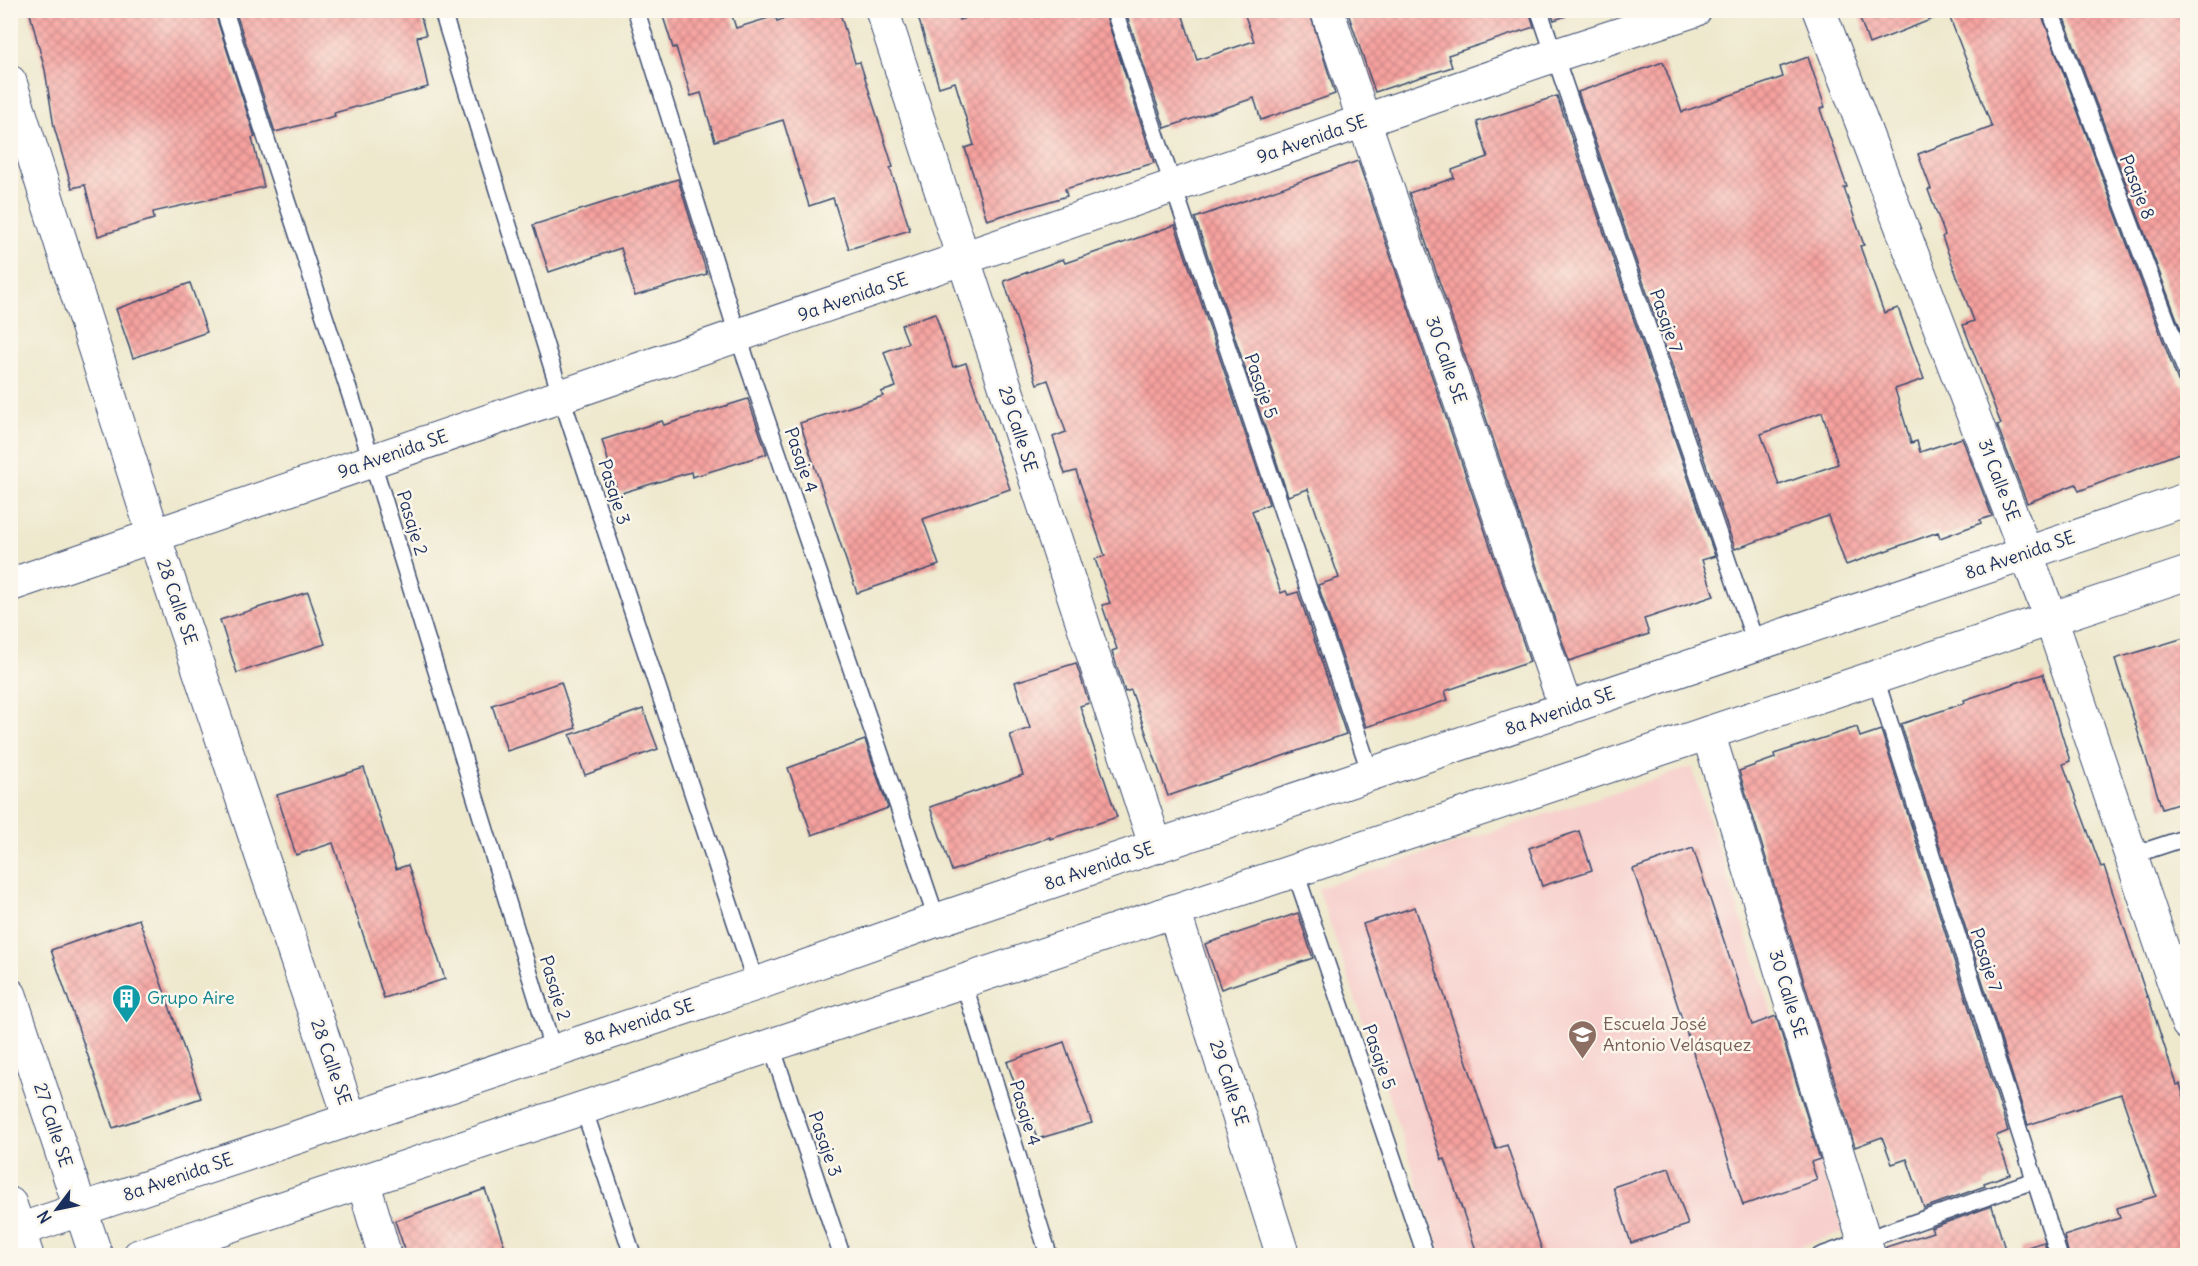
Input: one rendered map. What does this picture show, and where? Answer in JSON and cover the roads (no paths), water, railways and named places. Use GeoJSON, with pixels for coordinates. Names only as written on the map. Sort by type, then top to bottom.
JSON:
{"type":"FeatureCollection","features":[{"type":"Feature","properties":{"kind":"street","name":"29 Calle SE"},"geometry":{"type":"LineString","coordinates":[[882,10],[1156,847]]}},
{"type":"Feature","properties":{"kind":"street","name":"30 Calle SE"},"geometry":{"type":"LineString","coordinates":[[1328,10],[1566,709]]}},
{"type":"Feature","properties":{"kind":"street","name":"9a Avenida SE"},"geometry":{"type":"LineString","coordinates":[[10,585],[1553,56],[1695,10]]}},
{"type":"Feature","properties":{"kind":"street","name":"31 Calle SE"},"geometry":{"type":"LineString","coordinates":[[1819,10],[2051,619],[2187,1024]]}},
{"type":"Feature","properties":{"kind":"street","name":"28 Calle SE"},"geometry":{"type":"LineString","coordinates":[[10,82],[154,536],[350,1119]]}},
{"type":"Feature","properties":{"kind":"street","name":"8a Avenida SE"},"geometry":{"type":"LineString","coordinates":[[17,1231],[756,984],[937,920],[2187,499]]}},
{"type":"Feature","properties":{"kind":"street"},"geometry":{"type":"LineString","coordinates":[[139,1256],[2187,573]]}},
{"type":"Feature","properties":{"kind":"street","name":"30 Calle SE"},"geometry":{"type":"LineString","coordinates":[[1708,733],[1866,1248]]}},
{"type":"Feature","properties":{"kind":"street","name":"29 Calle SE"},"geometry":{"type":"LineString","coordinates":[[1174,911],[1284,1256]]}},
{"type":"Feature","properties":{"kind":"street","name":"27 Calle SE"},"geometry":{"type":"LineString","coordinates":[[10,995],[96,1256]]}},
{"type":"Feature","properties":{"kind":"street"},"geometry":{"type":"LineString","coordinates":[[363,1181],[385,1256]]}},
{"type":"Feature","properties":{"kind":"lane","name":"Pasaje 2"},"geometry":{"type":"LineString","coordinates":[[224,10],[372,461],[553,1050]]}},
{"type":"Feature","properties":{"kind":"lane","name":"Pasaje 3"},"geometry":{"type":"LineString","coordinates":[[442,10],[561,396],[756,984]]}},
{"type":"Feature","properties":{"kind":"lane","name":"Pasaje 4"},"geometry":{"type":"LineString","coordinates":[[636,10],[738,336],[937,920]]}},
{"type":"Feature","properties":{"kind":"lane","name":"Pasaje 5"},"geometry":{"type":"LineString","coordinates":[[1114,10],[1371,775]]}},
{"type":"Feature","properties":{"kind":"lane","name":"Pasaje 7"},"geometry":{"type":"LineString","coordinates":[[1539,10],[1756,644]]}},
{"type":"Feature","properties":{"kind":"lane","name":"Pasaje 8"},"geometry":{"type":"LineString","coordinates":[[2050,10],[2187,377]]}},
{"type":"Feature","properties":{"kind":"lane","name":"Pasaje 7"},"geometry":{"type":"LineString","coordinates":[[1875,677],[2060,1256]]}},
{"type":"Feature","properties":{"kind":"lane"},"geometry":{"type":"LineString","coordinates":[[2130,856],[2187,837]]}},
{"type":"Feature","properties":{"kind":"lane","name":"Pasaje 5"},"geometry":{"type":"LineString","coordinates":[[1295,871],[1426,1256]]}},
{"type":"Feature","properties":{"kind":"lane","name":"Pasaje 4"},"geometry":{"type":"LineString","coordinates":[[963,981],[1049,1256]]}},
{"type":"Feature","properties":{"kind":"lane","name":"Pasaje 3"},"geometry":{"type":"LineString","coordinates":[[771,1045],[842,1256]]}},
{"type":"Feature","properties":{"kind":"lane"},"geometry":{"type":"LineString","coordinates":[[583,1107],[633,1256]]}},
{"type":"Feature","properties":{"kind":"lane"},"geometry":{"type":"LineString","coordinates":[[1820,1256],[1866,1248],[2035,1180]]}},
{"type":"Feature","properties":{"kind":"place","name":"Grupo Aire"},"geometry":{"type":"Point","coordinates":[126,1024]}},
{"type":"Feature","properties":{"kind":"place","name":"Escuela José Antonio Velásquez"},"geometry":{"type":"Point","coordinates":[1582,1060]}}]}
